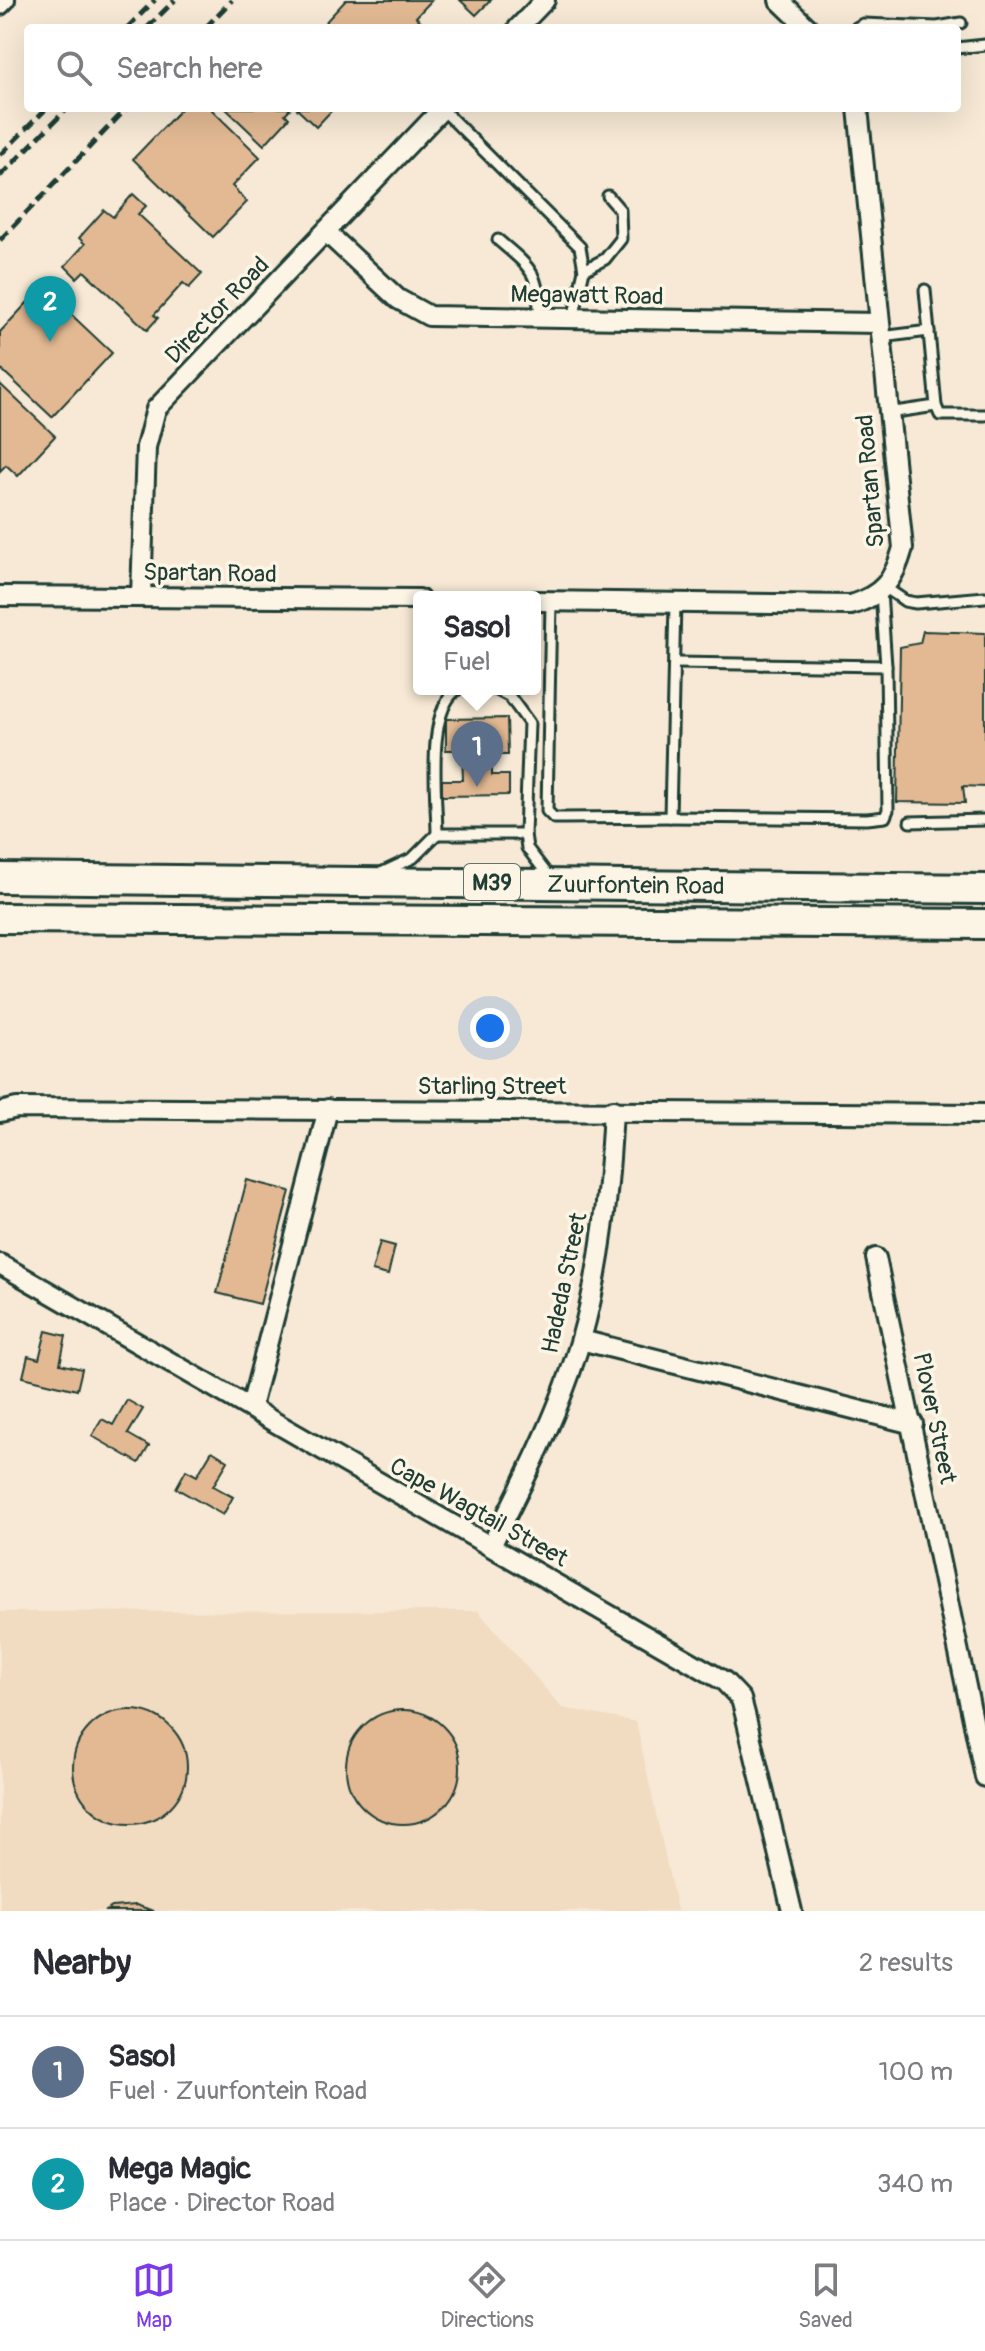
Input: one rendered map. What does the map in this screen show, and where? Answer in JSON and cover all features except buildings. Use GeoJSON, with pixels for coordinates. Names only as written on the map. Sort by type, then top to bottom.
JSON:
{"type":"FeatureCollection","features":[{"type":"Feature","properties":{"kind":"main road","name":"Zuurfontein Road"},"geometry":{"type":"LineString","coordinates":[[0,878],[985,889]]}},
{"type":"Feature","properties":{"kind":"main road","name":"Zuurfontein Road"},"geometry":{"type":"LineString","coordinates":[[0,918],[985,924]]}},
{"type":"Feature","properties":{"kind":"street"},"geometry":{"type":"LineString","coordinates":[[0,5],[5,0]]}},
{"type":"Feature","properties":{"kind":"street"},"geometry":{"type":"LineString","coordinates":[[522,24],[545,0]]}},
{"type":"Feature","properties":{"kind":"street"},"geometry":{"type":"LineString","coordinates":[[779,0],[804,24]]}},
{"type":"Feature","properties":{"kind":"street","name":"Director Road"},"geometry":{"type":"LineString","coordinates":[[141,596],[146,447],[156,409],[438,112]]}},
{"type":"Feature","properties":{"kind":"street","name":"Spartan Road"},"geometry":{"type":"LineString","coordinates":[[858,112],[903,548],[897,570],[884,590]]}},
{"type":"Feature","properties":{"kind":"street","name":"Megawatt Road"},"geometry":{"type":"LineString","coordinates":[[326,232],[398,299],[429,316],[879,330]]}},
{"type":"Feature","properties":{"kind":"street"},"geometry":{"type":"LineString","coordinates":[[543,601],[851,605],[884,590]]}},
{"type":"Feature","properties":{"kind":"street","name":"Spartan Road"},"geometry":{"type":"LineString","coordinates":[[0,596],[413,599]]}},
{"type":"Feature","properties":{"kind":"street","name":"Starling Street"},"geometry":{"type":"LineString","coordinates":[[0,1112],[17,1108],[985,1114]]}},
{"type":"Feature","properties":{"kind":"street"},"geometry":{"type":"LineString","coordinates":[[251,1407],[328,1109]]}},
{"type":"Feature","properties":{"kind":"street","name":"Hadeda Street"},"geometry":{"type":"LineString","coordinates":[[491,1546],[533,1462],[581,1340],[604,1223],[613,1110]]}},
{"type":"Feature","properties":{"kind":"street","name":"Plover Street"},"geometry":{"type":"LineString","coordinates":[[876,1258],[985,1777]]}},
{"type":"Feature","properties":{"kind":"street","name":"Cape Wagtail Street"},"geometry":{"type":"LineString","coordinates":[[0,1264],[491,1546],[734,1690],[745,1714],[792,1911]]}},
{"type":"Feature","properties":{"kind":"street"},"geometry":{"type":"LineString","coordinates":[[581,1340],[913,1424]]}},
{"type":"Feature","properties":{"kind":"lane"},"geometry":{"type":"LineString","coordinates":[[955,24],[961,23]]}},
{"type":"Feature","properties":{"kind":"lane"},"geometry":{"type":"LineString","coordinates":[[961,48],[985,45]]}},
{"type":"Feature","properties":{"kind":"lane"},"geometry":{"type":"LineString","coordinates":[[446,112],[580,247],[584,270],[573,319]]}},
{"type":"Feature","properties":{"kind":"lane"},"geometry":{"type":"LineString","coordinates":[[584,270],[605,259],[621,239],[620,210],[608,196]]}},
{"type":"Feature","properties":{"kind":"lane"},"geometry":{"type":"LineString","coordinates":[[498,240],[531,268],[537,280],[539,319]]}},
{"type":"Feature","properties":{"kind":"lane"},"geometry":{"type":"LineString","coordinates":[[925,290],[936,406],[940,415],[947,418],[985,415]]}},
{"type":"Feature","properties":{"kind":"lane"},"geometry":{"type":"LineString","coordinates":[[879,330],[929,331]]}},
{"type":"Feature","properties":{"kind":"lane"},"geometry":{"type":"LineString","coordinates":[[888,413],[936,406]]}},
{"type":"Feature","properties":{"kind":"lane"},"geometry":{"type":"LineString","coordinates":[[543,601],[549,815],[885,817],[888,810],[884,590],[916,603],[985,597]]}},
{"type":"Feature","properties":{"kind":"lane"},"geometry":{"type":"LineString","coordinates":[[670,817],[676,663],[675,603]]}},
{"type":"Feature","properties":{"kind":"lane"},"geometry":{"type":"LineString","coordinates":[[676,663],[886,666]]}},
{"type":"Feature","properties":{"kind":"lane"},"geometry":{"type":"LineString","coordinates":[[349,881],[395,868],[413,858],[437,834],[437,724],[442,705],[452,695]]}},
{"type":"Feature","properties":{"kind":"lane"},"geometry":{"type":"LineString","coordinates":[[506,695],[529,723],[527,848],[553,882]]}},
{"type":"Feature","properties":{"kind":"lane"},"geometry":{"type":"LineString","coordinates":[[910,822],[985,820]]}},
{"type":"Feature","properties":{"kind":"lane"},"geometry":{"type":"LineString","coordinates":[[437,834],[525,834]]}},
{"type":"Feature","properties":{"kind":"shaded area"},"geometry":{"type":"Polygon","coordinates":[[[478,1611],[562,1708],[636,1722],[677,1911],[0,1911],[0,1612],[478,1611]]]}},
{"type":"Feature","properties":{"kind":"railway"},"geometry":{"type":"LineString","coordinates":[[131,24],[155,0]]}},
{"type":"Feature","properties":{"kind":"railway"},"geometry":{"type":"LineString","coordinates":[[151,24],[175,0]]}},
{"type":"Feature","properties":{"kind":"railway"},"geometry":{"type":"LineString","coordinates":[[209,24],[232,0]]}},
{"type":"Feature","properties":{"kind":"railway"},"geometry":{"type":"LineString","coordinates":[[0,155],[43,112]]}},
{"type":"Feature","properties":{"kind":"railway"},"geometry":{"type":"LineString","coordinates":[[0,176],[64,112]]}},
{"type":"Feature","properties":{"kind":"railway"},"geometry":{"type":"LineString","coordinates":[[0,240],[123,112]]}},
{"type":"Feature","properties":{"kind":"place","name":"Mega Magic"},"geometry":{"type":"Point","coordinates":[50,342]}},
{"type":"Feature","properties":{"kind":"place","name":"Sasol"},"geometry":{"type":"Point","coordinates":[477,787]}}]}
